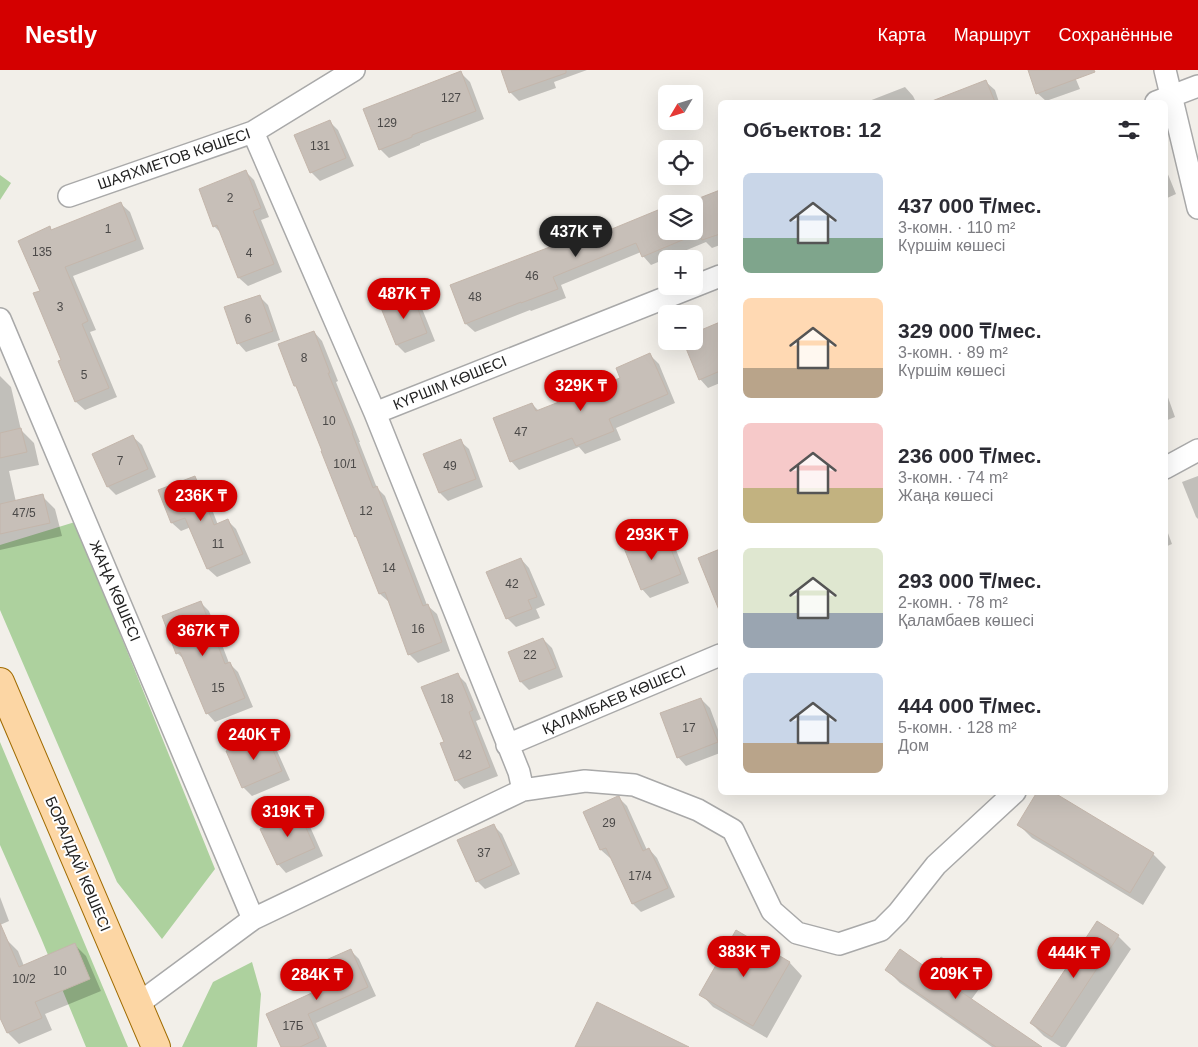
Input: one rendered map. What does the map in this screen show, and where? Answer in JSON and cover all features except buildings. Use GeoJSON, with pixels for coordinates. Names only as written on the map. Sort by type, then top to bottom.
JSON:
{"type":"FeatureCollection","features":[{"type":"Feature","properties":{"kind":"main road","name":"БОРАЛДАЙ КӨШЕСІ"},"geometry":{"type":"LineString","coordinates":[[0,682],[156,1047]]}},
{"type":"Feature","properties":{"kind":"street","name":"ШАЯХМЕТОВ КӨШЕСІ"},"geometry":{"type":"LineString","coordinates":[[69,196],[253,132],[354,70]]}},
{"type":"Feature","properties":{"kind":"street"},"geometry":{"type":"LineString","coordinates":[[1165,70],[1164,100],[1198,86]]}},
{"type":"Feature","properties":{"kind":"street"},"geometry":{"type":"LineString","coordinates":[[1168,113],[1198,208]]}},
{"type":"Feature","properties":{"kind":"street"},"geometry":{"type":"LineString","coordinates":[[253,132],[375,413],[519,772],[523,790]]}},
{"type":"Feature","properties":{"kind":"street","name":"КҮРШІМ КӨШЕСІ"},"geometry":{"type":"LineString","coordinates":[[375,413],[718,277]]}},
{"type":"Feature","properties":{"kind":"street","name":"ЖАҢА КӨШЕСІ"},"geometry":{"type":"LineString","coordinates":[[0,319],[253,919]]}},
{"type":"Feature","properties":{"kind":"street"},"geometry":{"type":"LineString","coordinates":[[1168,466],[1198,450]]}},
{"type":"Feature","properties":{"kind":"street","name":"ҚАЛАМБАЕВ КӨШЕСІ"},"geometry":{"type":"LineString","coordinates":[[507,744],[718,656]]}},
{"type":"Feature","properties":{"kind":"street"},"geometry":{"type":"LineString","coordinates":[[138,1004],[253,919],[523,790],[585,781],[634,785],[698,810],[733,830],[772,911],[797,934],[839,944],[881,930],[898,913],[936,865],[1012,795]]}},
{"type":"Feature","properties":{"kind":"green space"},"geometry":{"type":"Polygon","coordinates":[[[0,175],[11,183],[0,200],[0,175]]]}},
{"type":"Feature","properties":{"kind":"green space"},"geometry":{"type":"Polygon","coordinates":[[[75,522],[215,869],[162,939],[117,882],[0,610],[0,545],[75,522]]]}},
{"type":"Feature","properties":{"kind":"green space"},"geometry":{"type":"Polygon","coordinates":[[[0,742],[128,1047],[86,1047],[0,845],[0,742]]]}},
{"type":"Feature","properties":{"kind":"green space"},"geometry":{"type":"Polygon","coordinates":[[[252,962],[261,994],[257,1047],[182,1047],[213,982],[252,962]]]}}]}
